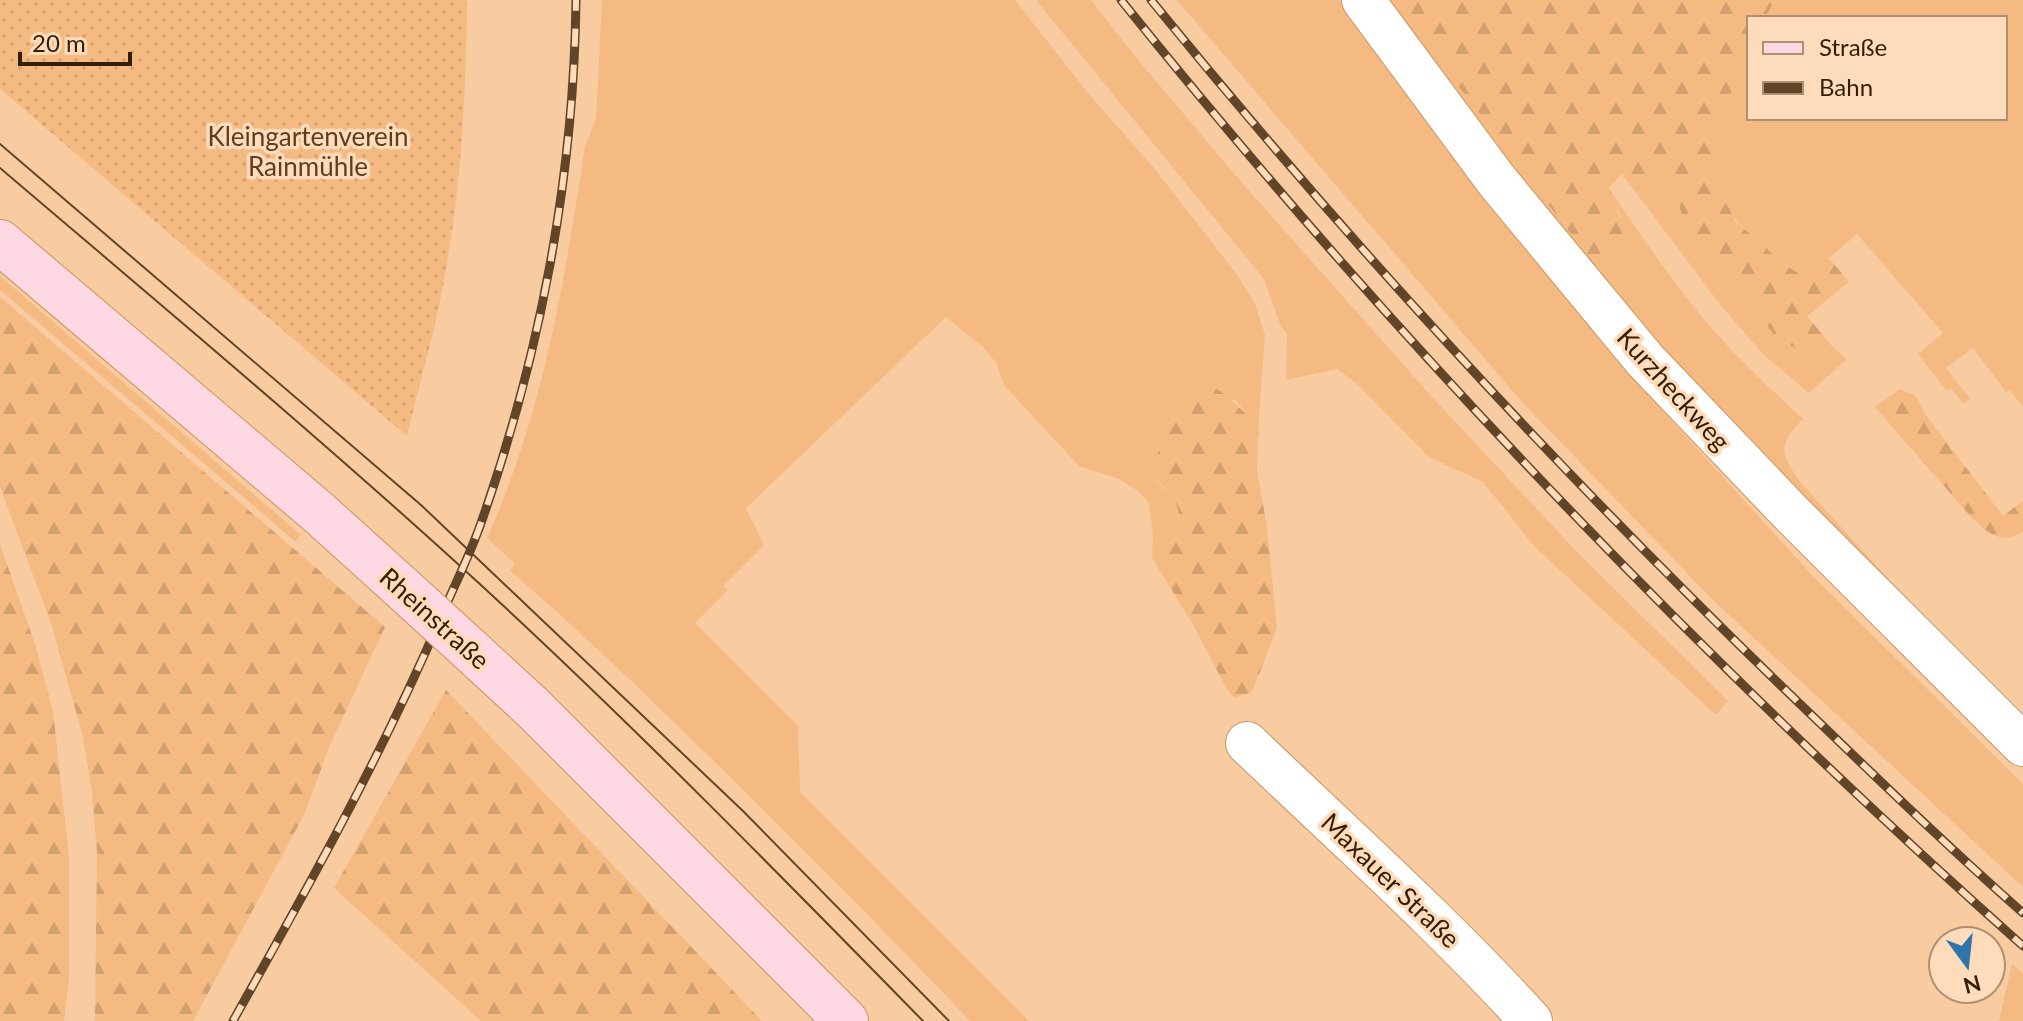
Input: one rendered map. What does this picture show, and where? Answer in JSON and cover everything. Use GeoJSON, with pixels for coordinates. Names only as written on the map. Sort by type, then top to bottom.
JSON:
{"type":"FeatureCollection","features":[{"type":"Feature","properties":{"kind":"main road","name":"Rheinstraße"},"geometry":{"type":"LineString","coordinates":[[0,242],[318,512],[531,706],[846,1021]]}},
{"type":"Feature","properties":{"kind":"street","name":"Kurzheckweg"},"geometry":{"type":"LineString","coordinates":[[1363,0],[1497,181],[1645,360],[1801,524],[2023,745]]}},
{"type":"Feature","properties":{"kind":"street","name":"Maxauer Straße"},"geometry":{"type":"LineString","coordinates":[[1247,743],[1408,895],[1531,1021]]}},
{"type":"Feature","properties":{"kind":"green space","name":"Kleingartenverein Rainmühle"},"geometry":{"type":"Polygon","coordinates":[[[0,0],[467,0],[466,67],[456,202],[438,311],[407,436],[0,89],[0,0]]]}},
{"type":"Feature","properties":{"kind":"green space"},"geometry":{"type":"Polygon","coordinates":[[[602,0],[1015,0],[1088,93],[1154,168],[1238,276],[1255,304],[1265,335],[1259,415],[1248,415],[1235,400],[1182,394],[1149,475],[1168,492],[1176,505],[1177,531],[1170,535],[1153,534],[1149,503],[1138,491],[1119,479],[1079,466],[1004,385],[997,364],[984,348],[946,317],[746,508],[764,545],[723,586],[728,590],[695,623],[798,726],[800,792],[1029,1021],[970,1021],[684,732],[510,571],[515,564],[487,538],[523,443],[550,346],[585,146],[596,119],[602,0]]]}},
{"type":"Feature","properties":{"kind":"green space"},"geometry":{"type":"Polygon","coordinates":[[[1036,0],[1091,0],[1243,184],[1433,398],[1577,552],[1728,701],[1716,715],[1534,546],[1483,482],[1429,457],[1356,383],[1337,369],[1286,380],[1287,334],[1281,327],[1264,279],[1036,0]]]}},
{"type":"Feature","properties":{"kind":"green space"},"geometry":{"type":"Polygon","coordinates":[[[1177,0],[1342,0],[1459,167],[1618,362],[1812,575],[2023,784],[2023,887],[1714,601],[1521,401],[1177,0]]]}},
{"type":"Feature","properties":{"kind":"green space"},"geometry":{"type":"Polygon","coordinates":[[[1384,0],[1393,0],[1500,140],[1621,217],[1608,187],[1700,315],[1747,366],[1803,419],[1785,443],[1786,457],[1794,473],[1909,602],[1938,642],[1858,561],[1637,320],[1483,132],[1384,0]]]}},
{"type":"Feature","properties":{"kind":"green space"},"geometry":{"type":"Polygon","coordinates":[[[1393,0],[1775,0],[1766,16],[1747,16],[1747,51],[1720,122],[1715,158],[1716,184],[1736,222],[1787,266],[1806,278],[1828,257],[1849,282],[1807,316],[1832,346],[1803,353],[1775,336],[1750,304],[1695,248],[1685,229],[1674,182],[1622,174],[1609,187],[1622,232],[1618,252],[1602,275],[1393,0]]]}},
{"type":"Feature","properties":{"kind":"green space"},"geometry":{"type":"Polygon","coordinates":[[[1775,0],[2023,0],[2023,407],[2010,390],[2006,392],[1973,348],[1946,368],[1970,399],[1963,404],[1951,388],[1946,390],[1918,354],[1943,333],[1857,234],[1806,278],[1780,260],[1739,223],[1721,195],[1714,164],[1718,129],[1747,51],[1747,120],[2007,120],[2007,16],[1766,16],[1775,0]]]}},
{"type":"Feature","properties":{"kind":"green space"},"geometry":{"type":"Polygon","coordinates":[[[1622,174],[1674,182],[1685,229],[1695,248],[1750,304],[1775,336],[1803,353],[1832,346],[1847,359],[1809,393],[1764,355],[1722,307],[1622,174]]]}},
{"type":"Feature","properties":{"kind":"green space"},"geometry":{"type":"Polygon","coordinates":[[[0,276],[301,535],[295,541],[0,290],[0,276]]]}},
{"type":"Feature","properties":{"kind":"green space"},"geometry":{"type":"Polygon","coordinates":[[[0,297],[385,627],[330,745],[304,815],[193,1021],[95,1021],[97,853],[92,792],[82,733],[51,623],[0,487],[0,297]]]}},
{"type":"Feature","properties":{"kind":"green space"},"geometry":{"type":"Polygon","coordinates":[[[1200,384],[1221,392],[1248,415],[1259,415],[1257,469],[1267,528],[1277,628],[1252,692],[1234,698],[1152,558],[1153,534],[1170,535],[1177,530],[1179,521],[1173,498],[1149,475],[1182,394],[1200,384]]]}},
{"type":"Feature","properties":{"kind":"green space"},"geometry":{"type":"Polygon","coordinates":[[[1900,389],[1916,396],[1925,414],[2003,516],[2023,501],[2023,531],[2008,537],[1996,536],[1972,518],[1875,407],[1900,389]]]}},
{"type":"Feature","properties":{"kind":"green space"},"geometry":{"type":"Polygon","coordinates":[[[0,544],[36,647],[53,711],[69,856],[69,980],[64,1021],[0,1021],[0,544]]]}},
{"type":"Feature","properties":{"kind":"green space"},"geometry":{"type":"Polygon","coordinates":[[[446,690],[762,1021],[481,1021],[334,888],[446,690]]]}},
{"type":"Feature","properties":{"kind":"green space"},"geometry":{"type":"Polygon","coordinates":[[[2012,964],[2023,974],[2023,1021],[1999,1021],[2003,1005],[2007,1005],[2012,964]]]}},
{"type":"Feature","properties":{"kind":"tram line"},"geometry":{"type":"LineString","coordinates":[[0,144],[421,505],[743,811],[949,1021]]}},
{"type":"Feature","properties":{"kind":"tram line"},"geometry":{"type":"LineString","coordinates":[[0,168],[303,427],[482,586],[650,746],[923,1021]]}},
{"type":"Feature","properties":{"kind":"railway"},"geometry":{"type":"LineString","coordinates":[[233,1021],[368,772],[418,669],[481,523],[520,396],[550,265],[569,133],[576,0]]}},
{"type":"Feature","properties":{"kind":"railway"},"geometry":{"type":"LineString","coordinates":[[1121,0],[1331,250],[1552,492],[1783,724],[2023,946]]}},
{"type":"Feature","properties":{"kind":"railway"},"geometry":{"type":"LineString","coordinates":[[1151,0],[1310,190],[1561,464],[1735,641],[2023,913]]}}]}
